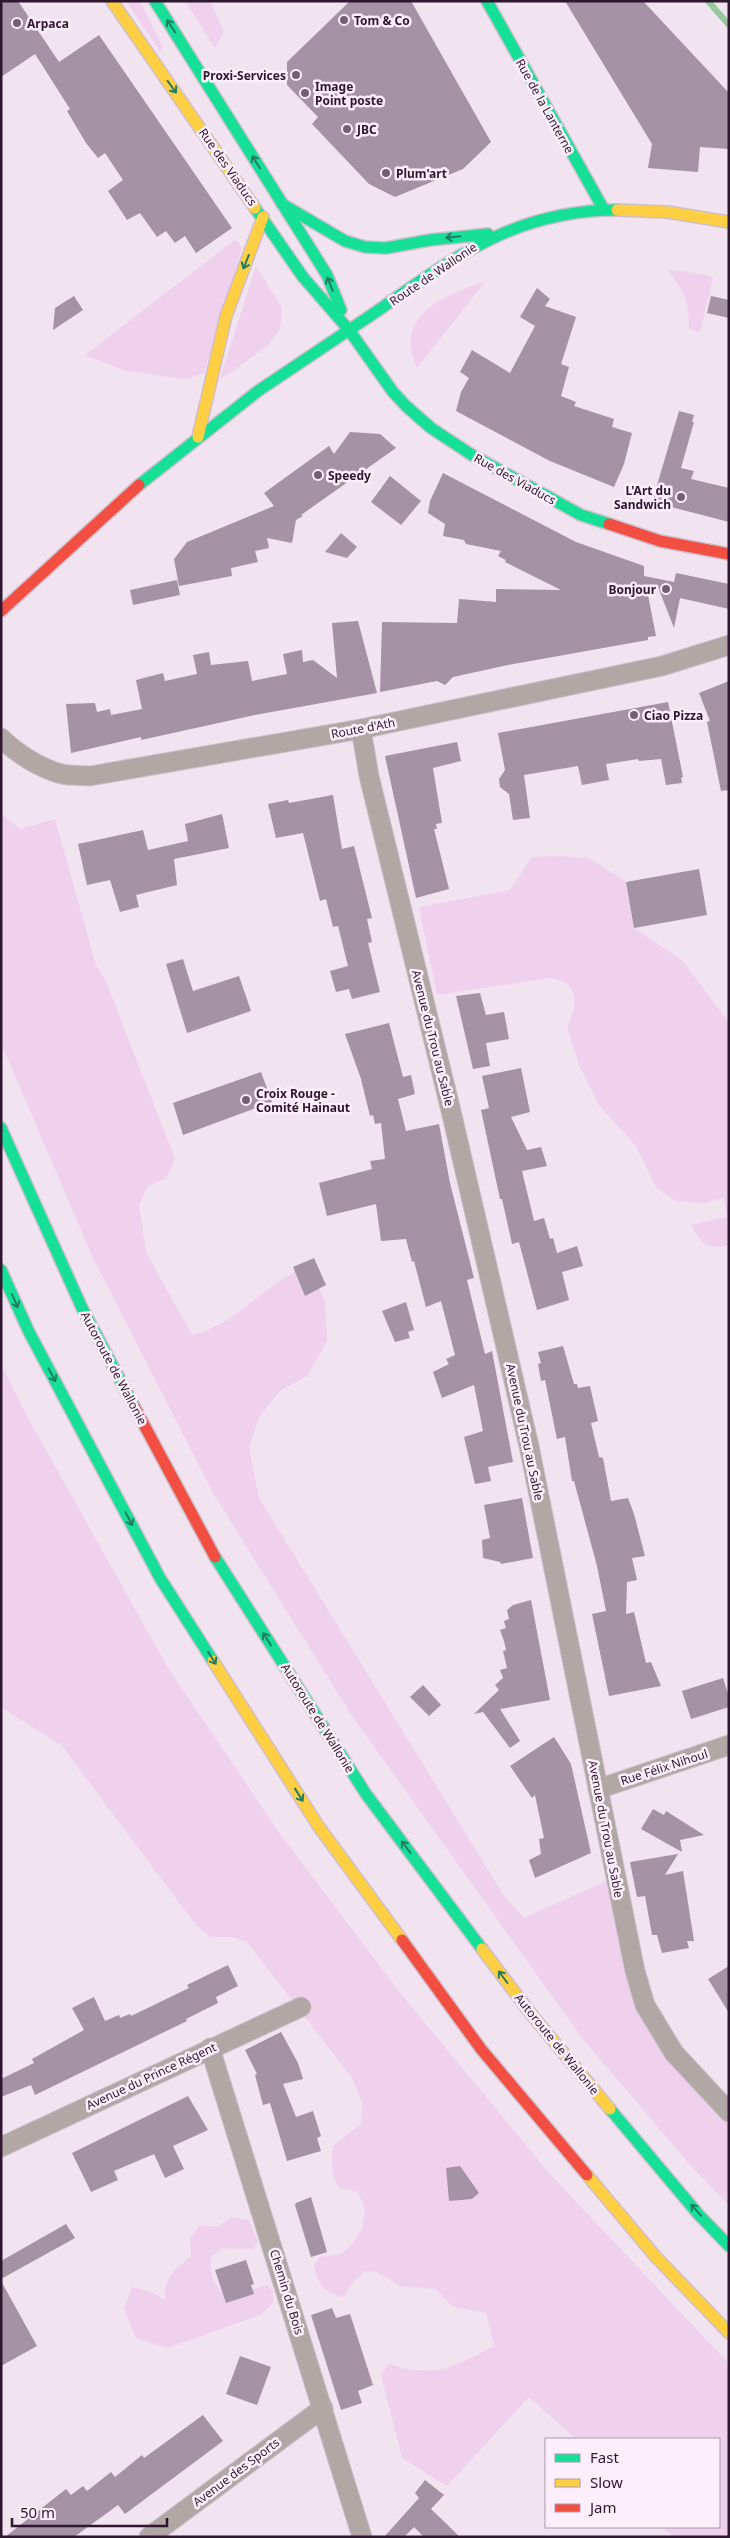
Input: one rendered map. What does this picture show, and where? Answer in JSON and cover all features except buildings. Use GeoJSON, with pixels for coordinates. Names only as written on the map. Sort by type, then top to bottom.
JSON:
{"type":"FeatureCollection","features":[{"type":"Feature","properties":{"kind":"main road","name":"Rue des Viaducs"},"geometry":{"type":"LineString","coordinates":[[112,1],[308,284],[349,330],[398,399],[431,428],[472,456],[581,515],[660,541],[729,554]]}},
{"type":"Feature","properties":{"kind":"main road","name":"Rue des Viaducs"},"geometry":{"type":"LineString","coordinates":[[155,1],[327,275],[349,330]]}},
{"type":"Feature","properties":{"kind":"main road","name":"Rue de la Lanterne"},"geometry":{"type":"LineString","coordinates":[[487,1],[604,210]]}},
{"type":"Feature","properties":{"kind":"main road"},"geometry":{"type":"LineString","coordinates":[[282,204],[345,241],[365,247],[386,248],[430,240],[501,232]]}},
{"type":"Feature","properties":{"kind":"main road","name":"Route de Wallonie"},"geometry":{"type":"LineString","coordinates":[[349,330],[450,261],[501,232],[560,214],[604,210],[661,212],[729,222]]}},
{"type":"Feature","properties":{"kind":"main road"},"geometry":{"type":"LineString","coordinates":[[198,437],[226,316],[263,217]]}},
{"type":"Feature","properties":{"kind":"main road"},"geometry":{"type":"LineString","coordinates":[[1,610],[122,498],[198,437],[285,372],[349,330]]}},
{"type":"Feature","properties":{"kind":"main road","name":"Autoroute de Wallonie"},"geometry":{"type":"LineString","coordinates":[[1,1128],[82,1308],[213,1554],[366,1794],[531,2014],[699,2214],[729,2246]]}},
{"type":"Feature","properties":{"kind":"main road"},"geometry":{"type":"LineString","coordinates":[[1,1270],[29,1332],[160,1578],[319,1827],[481,2049],[655,2256],[729,2333]]}},
{"type":"Feature","properties":{"kind":"street","name":"Route d'Ath"},"geometry":{"type":"LineString","coordinates":[[1,738],[10,746],[42,766],[62,774],[90,776],[361,729],[662,666],[729,645]]}},
{"type":"Feature","properties":{"kind":"street","name":"Avenue du Trou au Sable"},"geometry":{"type":"LineString","coordinates":[[361,729],[369,776],[451,1111],[527,1437],[624,1925],[645,2005],[674,2053],[729,2112]]}},
{"type":"Feature","properties":{"kind":"street","name":"Rue Félix Nihoul"},"geometry":{"type":"LineString","coordinates":[[598,1788],[729,1745]]}},
{"type":"Feature","properties":{"kind":"street","name":"Avenue du Prince Régent"},"geometry":{"type":"LineString","coordinates":[[1,2147],[301,2006]]}},
{"type":"Feature","properties":{"kind":"street","name":"Chemin du Bois"},"geometry":{"type":"LineString","coordinates":[[210,2048],[362,2537]]}},
{"type":"Feature","properties":{"kind":"street","name":"Avenue des Sports"},"geometry":{"type":"LineString","coordinates":[[149,2537],[323,2408]]}},
{"type":"Feature","properties":{"kind":"shaded area"},"geometry":{"type":"Polygon","coordinates":[[[126,1],[140,1],[163,47],[160,51],[126,1]]]}},
{"type":"Feature","properties":{"kind":"shaded area"},"geometry":{"type":"Polygon","coordinates":[[[185,1],[210,1],[224,32],[215,48],[185,1]]]}},
{"type":"Feature","properties":{"kind":"shaded area"},"geometry":{"type":"Polygon","coordinates":[[[236,239],[242,248],[204,373],[187,379],[123,370],[85,355],[236,239]]]}},
{"type":"Feature","properties":{"kind":"shaded area"},"geometry":{"type":"Polygon","coordinates":[[[256,266],[282,308],[280,329],[268,345],[228,375],[220,378],[256,266]]]}},
{"type":"Feature","properties":{"kind":"shaded area"},"geometry":{"type":"Polygon","coordinates":[[[667,269],[708,275],[713,278],[700,332],[689,329],[685,297],[667,269]]]}},
{"type":"Feature","properties":{"kind":"shaded area"},"geometry":{"type":"Polygon","coordinates":[[[485,282],[417,368],[411,350],[412,334],[417,321],[426,310],[439,301],[485,282]]]}},
{"type":"Feature","properties":{"kind":"shaded area"},"geometry":{"type":"Polygon","coordinates":[[[1,814],[20,829],[55,819],[96,965],[105,979],[175,1159],[166,1178],[148,1186],[139,1204],[146,1252],[192,1335],[220,1324],[269,1288],[295,1272],[314,1278],[325,1301],[327,1341],[307,1376],[280,1391],[259,1417],[249,1448],[259,1498],[503,1894],[524,1918],[615,1877],[645,2005],[729,2112],[729,2205],[690,2165],[582,2038],[354,1719],[213,1493],[92,1256],[1,1043],[1,814]]]}},
{"type":"Feature","properties":{"kind":"shaded area"},"geometry":{"type":"Polygon","coordinates":[[[561,856],[589,858],[626,882],[634,928],[683,961],[726,1019],[729,1020],[729,1245],[715,1247],[706,1244],[698,1237],[691,1225],[727,1217],[724,1198],[704,1203],[676,1201],[657,1189],[636,1146],[599,1105],[579,1065],[567,1027],[575,1002],[572,989],[567,984],[549,978],[437,995],[419,907],[510,890],[532,857],[561,856]]]}},
{"type":"Feature","properties":{"kind":"shaded area"},"geometry":{"type":"Polygon","coordinates":[[[1,1364],[28,1418],[168,1668],[280,1834],[401,1994],[550,2174],[729,2364],[729,2537],[673,2537],[663,2528],[720,2528],[720,2438],[575,2438],[529,2397],[447,2486],[402,2458],[381,2375],[389,2364],[419,2370],[431,2370],[455,2365],[494,2346],[486,2313],[453,2307],[436,2289],[399,2286],[377,2272],[365,2271],[353,2282],[344,2297],[332,2293],[323,2287],[317,2278],[314,2265],[320,2257],[341,2254],[353,2243],[362,2229],[365,2209],[358,2192],[339,2188],[332,2168],[333,2146],[361,2124],[362,2102],[352,2078],[247,1942],[232,1937],[210,1937],[196,1925],[62,1746],[1,1707],[1,1364]]]}},
{"type":"Feature","properties":{"kind":"shaded area"},"geometry":{"type":"Polygon","coordinates":[[[232,2217],[249,2220],[258,2242],[253,2249],[222,2248],[211,2257],[211,2272],[214,2280],[223,2293],[238,2294],[267,2285],[273,2291],[273,2302],[262,2314],[168,2348],[136,2338],[124,2309],[132,2287],[151,2292],[165,2300],[168,2279],[191,2256],[190,2238],[200,2225],[217,2227],[232,2217]]]}},
{"type":"Feature","properties":{"kind":"waterway"},"geometry":{"type":"LineString","coordinates":[[708,1],[729,25]]}},
{"type":"Feature","properties":{"kind":"traffic: fast"},"geometry":{"type":"LineString","coordinates":[[155,1],[327,275],[341,310]]}},
{"type":"Feature","properties":{"kind":"traffic: fast"},"geometry":{"type":"LineString","coordinates":[[487,1],[604,210]]}},
{"type":"Feature","properties":{"kind":"traffic: fast"},"geometry":{"type":"LineString","coordinates":[[282,204],[345,241],[365,247],[386,248],[430,240],[488,234]]}},
{"type":"Feature","properties":{"kind":"traffic: fast"},"geometry":{"type":"LineString","coordinates":[[255,208],[303,277],[349,330],[393,392],[406,406],[431,428],[472,455],[581,515],[609,524]]}},
{"type":"Feature","properties":{"kind":"traffic: fast"},"geometry":{"type":"LineString","coordinates":[[349,330],[443,266],[505,232],[539,220],[576,213],[617,210]]}},
{"type":"Feature","properties":{"kind":"traffic: fast"},"geometry":{"type":"LineString","coordinates":[[139,485],[258,391],[349,330]]}},
{"type":"Feature","properties":{"kind":"traffic: fast"},"geometry":{"type":"LineString","coordinates":[[1,1128],[82,1308],[135,1408]]}},
{"type":"Feature","properties":{"kind":"traffic: fast"},"geometry":{"type":"LineString","coordinates":[[1,1270],[29,1332],[160,1578],[213,1661]]}},
{"type":"Feature","properties":{"kind":"traffic: fast"},"geometry":{"type":"LineString","coordinates":[[215,1557],[366,1794],[482,1949]]}},
{"type":"Feature","properties":{"kind":"traffic: fast"},"geometry":{"type":"LineString","coordinates":[[610,2109],[699,2215],[729,2246]]}},
{"type":"Feature","properties":{"kind":"traffic: slow"},"geometry":{"type":"LineString","coordinates":[[112,1],[255,208]]}},
{"type":"Feature","properties":{"kind":"traffic: slow"},"geometry":{"type":"LineString","coordinates":[[617,210],[667,212],[729,222]]}},
{"type":"Feature","properties":{"kind":"traffic: slow"},"geometry":{"type":"LineString","coordinates":[[198,437],[226,316],[263,217]]}},
{"type":"Feature","properties":{"kind":"traffic: slow"},"geometry":{"type":"LineString","coordinates":[[213,1661],[319,1827],[402,1940]]}},
{"type":"Feature","properties":{"kind":"traffic: slow"},"geometry":{"type":"LineString","coordinates":[[482,1949],[531,2014],[610,2109]]}},
{"type":"Feature","properties":{"kind":"traffic: slow"},"geometry":{"type":"LineString","coordinates":[[587,2175],[655,2256],[729,2333]]}},
{"type":"Feature","properties":{"kind":"traffic: jam"},"geometry":{"type":"LineString","coordinates":[[1,611],[139,485]]}},
{"type":"Feature","properties":{"kind":"traffic: jam"},"geometry":{"type":"LineString","coordinates":[[609,524],[660,541],[729,554]]}},
{"type":"Feature","properties":{"kind":"traffic: jam"},"geometry":{"type":"LineString","coordinates":[[135,1408],[215,1557]]}},
{"type":"Feature","properties":{"kind":"traffic: jam"},"geometry":{"type":"LineString","coordinates":[[402,1940],[481,2049],[587,2175]]}},
{"type":"Feature","properties":{"kind":"place","name":"Tom & Co"},"geometry":{"type":"Point","coordinates":[344,20]}},
{"type":"Feature","properties":{"kind":"place","name":"Arpaca"},"geometry":{"type":"Point","coordinates":[17,23]}},
{"type":"Feature","properties":{"kind":"place","name":"Proxi-Services"},"geometry":{"type":"Point","coordinates":[296,75]}},
{"type":"Feature","properties":{"kind":"place","name":"Image Point poste"},"geometry":{"type":"Point","coordinates":[305,93]}},
{"type":"Feature","properties":{"kind":"place","name":"JBC"},"geometry":{"type":"Point","coordinates":[347,129]}},
{"type":"Feature","properties":{"kind":"place","name":"Plum'art"},"geometry":{"type":"Point","coordinates":[386,173]}},
{"type":"Feature","properties":{"kind":"place","name":"Speedy"},"geometry":{"type":"Point","coordinates":[318,475]}},
{"type":"Feature","properties":{"kind":"place","name":"L'Art du Sandwich"},"geometry":{"type":"Point","coordinates":[681,497]}},
{"type":"Feature","properties":{"kind":"place","name":"Bonjour"},"geometry":{"type":"Point","coordinates":[666,589]}},
{"type":"Feature","properties":{"kind":"place","name":"Ciao Pizza"},"geometry":{"type":"Point","coordinates":[634,715]}},
{"type":"Feature","properties":{"kind":"place","name":"Croix Rouge - Comité Hainaut"},"geometry":{"type":"Point","coordinates":[246,1100]}}]}
